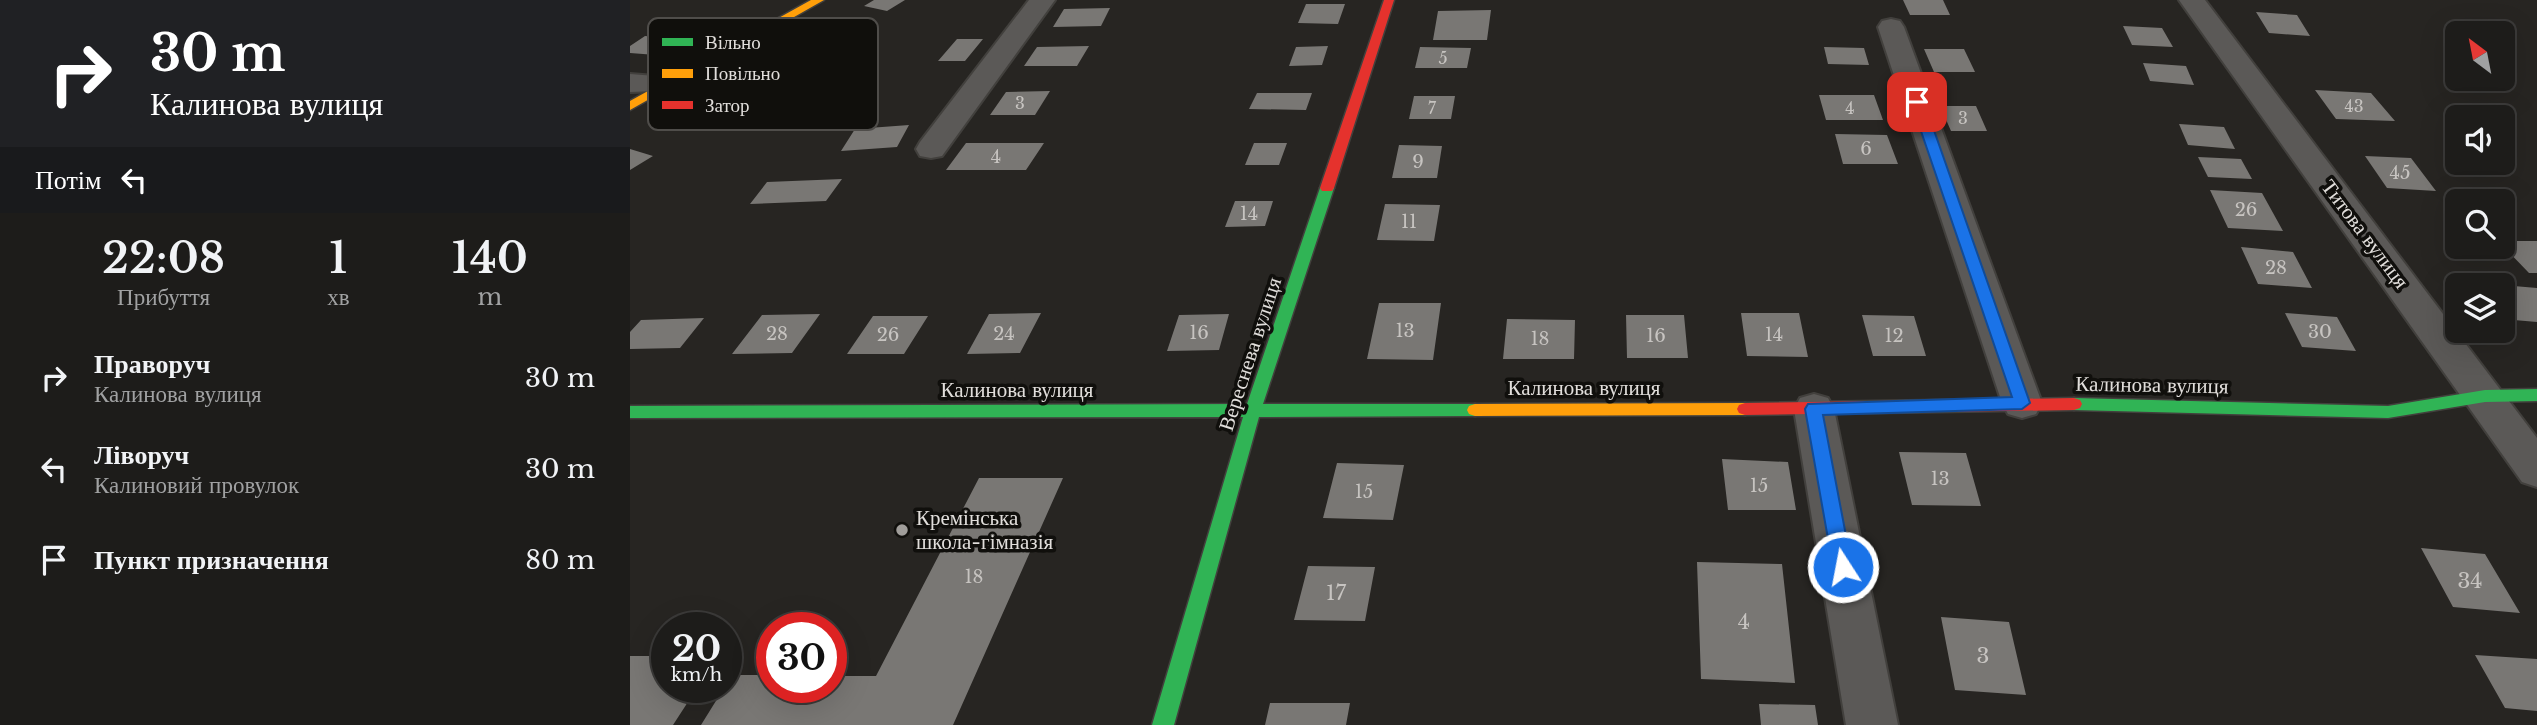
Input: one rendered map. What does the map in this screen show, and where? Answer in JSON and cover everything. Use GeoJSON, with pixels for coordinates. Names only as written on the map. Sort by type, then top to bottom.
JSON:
{"type":"FeatureCollection","features":[{"type":"Feature","properties":{"kind":"street"},"geometry":{"type":"LineString","coordinates":[[786,18],[818,0]]}},
{"type":"Feature","properties":{"kind":"street"},"geometry":{"type":"LineString","coordinates":[[931,149],[1042,0]]}},
{"type":"Feature","properties":{"kind":"street","name":"Вереснева вулиця"},"geometry":{"type":"LineString","coordinates":[[1163,725],[1253,410],[1389,0]]}},
{"type":"Feature","properties":{"kind":"street","name":"Титова вулиця"},"geometry":{"type":"LineString","coordinates":[[2192,0],[2537,470]]}},
{"type":"Feature","properties":{"kind":"street"},"geometry":{"type":"LineString","coordinates":[[1891,27],[2022,403]]}},
{"type":"Feature","properties":{"kind":"street"},"geometry":{"type":"LineString","coordinates":[[630,83],[648,83]]}},
{"type":"Feature","properties":{"kind":"street"},"geometry":{"type":"LineString","coordinates":[[630,106],[648,96]]}},
{"type":"Feature","properties":{"kind":"street","name":"Калинова вулиця"},"geometry":{"type":"LineString","coordinates":[[630,412],[1814,409],[2022,403],[2388,412],[2485,396],[2537,395]]}},
{"type":"Feature","properties":{"kind":"street"},"geometry":{"type":"LineString","coordinates":[[1814,409],[1872,725]]}},
{"type":"Feature","properties":{"kind":"building"},"geometry":{"type":"Polygon","coordinates":[[[874,0],[905,0],[887,11],[864,6],[874,0]]]}},
{"type":"Feature","properties":{"kind":"building"},"geometry":{"type":"Polygon","coordinates":[[[1903,0],[1943,0],[1950,15],[1910,15],[1903,0]]]}},
{"type":"Feature","properties":{"kind":"building"},"geometry":{"type":"Polygon","coordinates":[[[1306,4],[1345,4],[1338,24],[1298,23],[1306,4]]]}},
{"type":"Feature","properties":{"kind":"building"},"geometry":{"type":"Polygon","coordinates":[[[1110,8],[1101,26],[1053,27],[1064,9],[1110,8]]]}},
{"type":"Feature","properties":{"kind":"building"},"geometry":{"type":"Polygon","coordinates":[[[1491,10],[1487,40],[1433,40],[1438,11],[1491,10]]]}},
{"type":"Feature","properties":{"kind":"building"},"geometry":{"type":"Polygon","coordinates":[[[2256,12],[2297,15],[2310,36],[2269,33],[2256,12]]]}},
{"type":"Feature","properties":{"kind":"building"},"geometry":{"type":"Polygon","coordinates":[[[2123,26],[2162,28],[2173,47],[2132,45],[2123,26]]]}},
{"type":"Feature","properties":{"kind":"building"},"geometry":{"type":"Polygon","coordinates":[[[648,36],[648,54],[630,53],[630,46],[648,36]]]}},
{"type":"Feature","properties":{"kind":"building"},"geometry":{"type":"Polygon","coordinates":[[[957,39],[983,39],[965,61],[938,61],[957,39]]]}},
{"type":"Feature","properties":{"kind":"building"},"geometry":{"type":"Polygon","coordinates":[[[1089,46],[1077,66],[1024,66],[1037,47],[1089,46]]]}},
{"type":"Feature","properties":{"kind":"building"},"geometry":{"type":"Polygon","coordinates":[[[1328,46],[1322,65],[1289,66],[1296,47],[1328,46]]]}},
{"type":"Feature","properties":{"kind":"building"},"geometry":{"type":"Polygon","coordinates":[[[1420,47],[1471,48],[1467,68],[1415,68],[1420,47]]]}},
{"type":"Feature","properties":{"kind":"building"},"geometry":{"type":"Polygon","coordinates":[[[1824,47],[1864,48],[1869,65],[1828,64],[1824,47]]]}},
{"type":"Feature","properties":{"kind":"building"},"geometry":{"type":"Polygon","coordinates":[[[1924,49],[1964,49],[1975,72],[1934,72],[1924,49]]]}},
{"type":"Feature","properties":{"kind":"building"},"geometry":{"type":"Polygon","coordinates":[[[2143,63],[2186,66],[2194,85],[2150,81],[2143,63]]]}},
{"type":"Feature","properties":{"kind":"building"},"geometry":{"type":"Polygon","coordinates":[[[2315,90],[2371,93],[2395,121],[2336,119],[2315,90]]]}},
{"type":"Feature","properties":{"kind":"building"},"geometry":{"type":"Polygon","coordinates":[[[1050,91],[1035,115],[990,115],[1006,92],[1050,91]]]}},
{"type":"Feature","properties":{"kind":"building"},"geometry":{"type":"Polygon","coordinates":[[[1257,93],[1312,93],[1306,110],[1249,109],[1257,93]]]}},
{"type":"Feature","properties":{"kind":"building"},"geometry":{"type":"Polygon","coordinates":[[[1819,95],[1874,95],[1883,120],[1826,120],[1819,95]]]}},
{"type":"Feature","properties":{"kind":"building"},"geometry":{"type":"Polygon","coordinates":[[[1414,96],[1455,96],[1451,119],[1409,119],[1414,96]]]}},
{"type":"Feature","properties":{"kind":"building"},"geometry":{"type":"Polygon","coordinates":[[[1940,106],[1976,106],[1987,131],[1951,131],[1940,106]]]}},
{"type":"Feature","properties":{"kind":"building"},"geometry":{"type":"Polygon","coordinates":[[[2179,124],[2224,127],[2235,149],[2188,145],[2179,124]]]}},
{"type":"Feature","properties":{"kind":"building"},"geometry":{"type":"Polygon","coordinates":[[[909,125],[897,147],[841,151],[854,130],[878,130],[878,127],[909,125]]]}},
{"type":"Feature","properties":{"kind":"building"},"geometry":{"type":"Polygon","coordinates":[[[1835,134],[1887,135],[1898,164],[1843,164],[1835,134]]]}},
{"type":"Feature","properties":{"kind":"building"},"geometry":{"type":"Polygon","coordinates":[[[966,143],[1044,143],[1026,170],[946,170],[966,143]]]}},
{"type":"Feature","properties":{"kind":"building"},"geometry":{"type":"Polygon","coordinates":[[[1254,143],[1287,143],[1279,165],[1245,165],[1254,143]]]}},
{"type":"Feature","properties":{"kind":"building"},"geometry":{"type":"Polygon","coordinates":[[[1399,145],[1442,146],[1437,178],[1392,178],[1399,145]]]}},
{"type":"Feature","properties":{"kind":"building"},"geometry":{"type":"Polygon","coordinates":[[[630,149],[653,156],[630,170],[630,149]]]}},
{"type":"Feature","properties":{"kind":"building"},"geometry":{"type":"Polygon","coordinates":[[[2365,156],[2411,158],[2436,191],[2387,188],[2365,156]]]}},
{"type":"Feature","properties":{"kind":"building"},"geometry":{"type":"Polygon","coordinates":[[[2198,157],[2241,159],[2252,179],[2208,177],[2198,157]]]}},
{"type":"Feature","properties":{"kind":"building"},"geometry":{"type":"Polygon","coordinates":[[[842,179],[826,201],[750,204],[767,182],[842,179]]]}},
{"type":"Feature","properties":{"kind":"building"},"geometry":{"type":"Polygon","coordinates":[[[2210,190],[2262,193],[2283,231],[2228,228],[2210,190]]]}},
{"type":"Feature","properties":{"kind":"building"},"geometry":{"type":"Polygon","coordinates":[[[1235,201],[1273,201],[1265,226],[1225,227],[1235,201]]]}},
{"type":"Feature","properties":{"kind":"building"},"geometry":{"type":"Polygon","coordinates":[[[1385,204],[1440,205],[1434,241],[1377,240],[1385,204]]]}},
{"type":"Feature","properties":{"kind":"building"},"geometry":{"type":"Polygon","coordinates":[[[2515,241],[2537,241],[2537,273],[2529,273],[2515,258],[2515,241]]]}},
{"type":"Feature","properties":{"kind":"building"},"geometry":{"type":"Polygon","coordinates":[[[2241,247],[2293,252],[2312,288],[2258,284],[2241,247]]]}},
{"type":"Feature","properties":{"kind":"building"},"geometry":{"type":"Polygon","coordinates":[[[2515,286],[2537,288],[2537,322],[2515,320],[2515,286]]]}},
{"type":"Feature","properties":{"kind":"building"},"geometry":{"type":"Polygon","coordinates":[[[1379,303],[1441,303],[1433,360],[1367,359],[1379,303]]]}},
{"type":"Feature","properties":{"kind":"building"},"geometry":{"type":"Polygon","coordinates":[[[1041,313],[1020,353],[967,354],[989,314],[1041,313]]]}},
{"type":"Feature","properties":{"kind":"building"},"geometry":{"type":"Polygon","coordinates":[[[1741,313],[1799,313],[1808,357],[1747,356],[1741,313]]]}},
{"type":"Feature","properties":{"kind":"building"},"geometry":{"type":"Polygon","coordinates":[[[2285,313],[2337,317],[2356,351],[2302,347],[2285,313]]]}},
{"type":"Feature","properties":{"kind":"building"},"geometry":{"type":"Polygon","coordinates":[[[820,314],[792,353],[732,354],[762,315],[820,314]]]}},
{"type":"Feature","properties":{"kind":"building"},"geometry":{"type":"Polygon","coordinates":[[[1229,314],[1219,350],[1167,351],[1179,315],[1229,314]]]}},
{"type":"Feature","properties":{"kind":"building"},"geometry":{"type":"Polygon","coordinates":[[[1626,315],[1684,315],[1688,358],[1627,358],[1626,315]]]}},
{"type":"Feature","properties":{"kind":"building"},"geometry":{"type":"Polygon","coordinates":[[[1862,315],[1914,316],[1926,356],[1873,356],[1862,315]]]}},
{"type":"Feature","properties":{"kind":"building"},"geometry":{"type":"Polygon","coordinates":[[[873,316],[928,316],[904,354],[847,354],[873,316]]]}},
{"type":"Feature","properties":{"kind":"building"},"geometry":{"type":"Polygon","coordinates":[[[704,318],[680,348],[630,349],[630,332],[641,320],[704,318]]]}},
{"type":"Feature","properties":{"kind":"building"},"geometry":{"type":"Polygon","coordinates":[[[1507,319],[1575,320],[1574,359],[1503,359],[1507,319]]]}},
{"type":"Feature","properties":{"kind":"building"},"geometry":{"type":"Polygon","coordinates":[[[1899,452],[1966,453],[1981,506],[1912,505],[1899,452]]]}},
{"type":"Feature","properties":{"kind":"building"},"geometry":{"type":"Polygon","coordinates":[[[1722,459],[1788,462],[1796,510],[1728,510],[1722,459]]]}},
{"type":"Feature","properties":{"kind":"building"},"geometry":{"type":"Polygon","coordinates":[[[1337,463],[1404,465],[1393,520],[1323,518],[1337,463]]]}},
{"type":"Feature","properties":{"kind":"building"},"geometry":{"type":"Polygon","coordinates":[[[979,478],[1063,478],[953,725],[701,725],[715,703],[742,703],[742,675],[756,675],[756,703],[847,703],[847,676],[876,676],[979,478]]]}},
{"type":"Feature","properties":{"kind":"building"},"geometry":{"type":"Polygon","coordinates":[[[2421,548],[2485,554],[2520,613],[2453,607],[2421,548]]]}},
{"type":"Feature","properties":{"kind":"building"},"geometry":{"type":"Polygon","coordinates":[[[1697,562],[1782,564],[1795,683],[1701,679],[1697,562]]]}},
{"type":"Feature","properties":{"kind":"building"},"geometry":{"type":"Polygon","coordinates":[[[1308,566],[1375,567],[1365,621],[1294,620],[1308,566]]]}},
{"type":"Feature","properties":{"kind":"building"},"geometry":{"type":"Polygon","coordinates":[[[1941,617],[2009,622],[2026,695],[1955,690],[1941,617]]]}},
{"type":"Feature","properties":{"kind":"building"},"geometry":{"type":"Polygon","coordinates":[[[2475,655],[2537,659],[2537,711],[2505,708],[2475,655]]]}},
{"type":"Feature","properties":{"kind":"building"},"geometry":{"type":"Polygon","coordinates":[[[630,656],[651,656],[651,703],[687,703],[673,725],[630,725],[630,656]]]}},
{"type":"Feature","properties":{"kind":"building"},"geometry":{"type":"Polygon","coordinates":[[[1270,703],[1350,703],[1346,725],[1265,725],[1270,703]]]}},
{"type":"Feature","properties":{"kind":"building"},"geometry":{"type":"Polygon","coordinates":[[[1759,704],[1815,705],[1818,725],[1761,725],[1759,704]]]}},
{"type":"Feature","properties":{"kind":"traffic: fast"},"geometry":{"type":"LineString","coordinates":[[1163,725],[1253,410],[1327,188]]}},
{"type":"Feature","properties":{"kind":"traffic: fast"},"geometry":{"type":"LineString","coordinates":[[2074,404],[2388,412],[2485,396],[2537,395]]}},
{"type":"Feature","properties":{"kind":"traffic: fast"},"geometry":{"type":"LineString","coordinates":[[630,412],[1475,410]]}},
{"type":"Feature","properties":{"kind":"traffic: slow"},"geometry":{"type":"LineString","coordinates":[[787,18],[819,0]]}},
{"type":"Feature","properties":{"kind":"traffic: slow"},"geometry":{"type":"LineString","coordinates":[[630,106],[648,96]]}},
{"type":"Feature","properties":{"kind":"traffic: slow"},"geometry":{"type":"LineString","coordinates":[[1475,410],[1745,409]]}},
{"type":"Feature","properties":{"kind":"traffic: jam"},"geometry":{"type":"LineString","coordinates":[[1327,188],[1389,0]]}},
{"type":"Feature","properties":{"kind":"traffic: jam"},"geometry":{"type":"LineString","coordinates":[[1745,409],[2074,404]]}},
{"type":"Feature","properties":{"kind":"place","name":"Кремінська школа-гімназія"},"geometry":{"type":"Point","coordinates":[902,530]}},
{"type":"Feature","properties":{"kind":"route"},"geometry":{"type":"LineString","coordinates":[[1843,567],[1814,409],[2022,403],[1917,102]]}}]}
